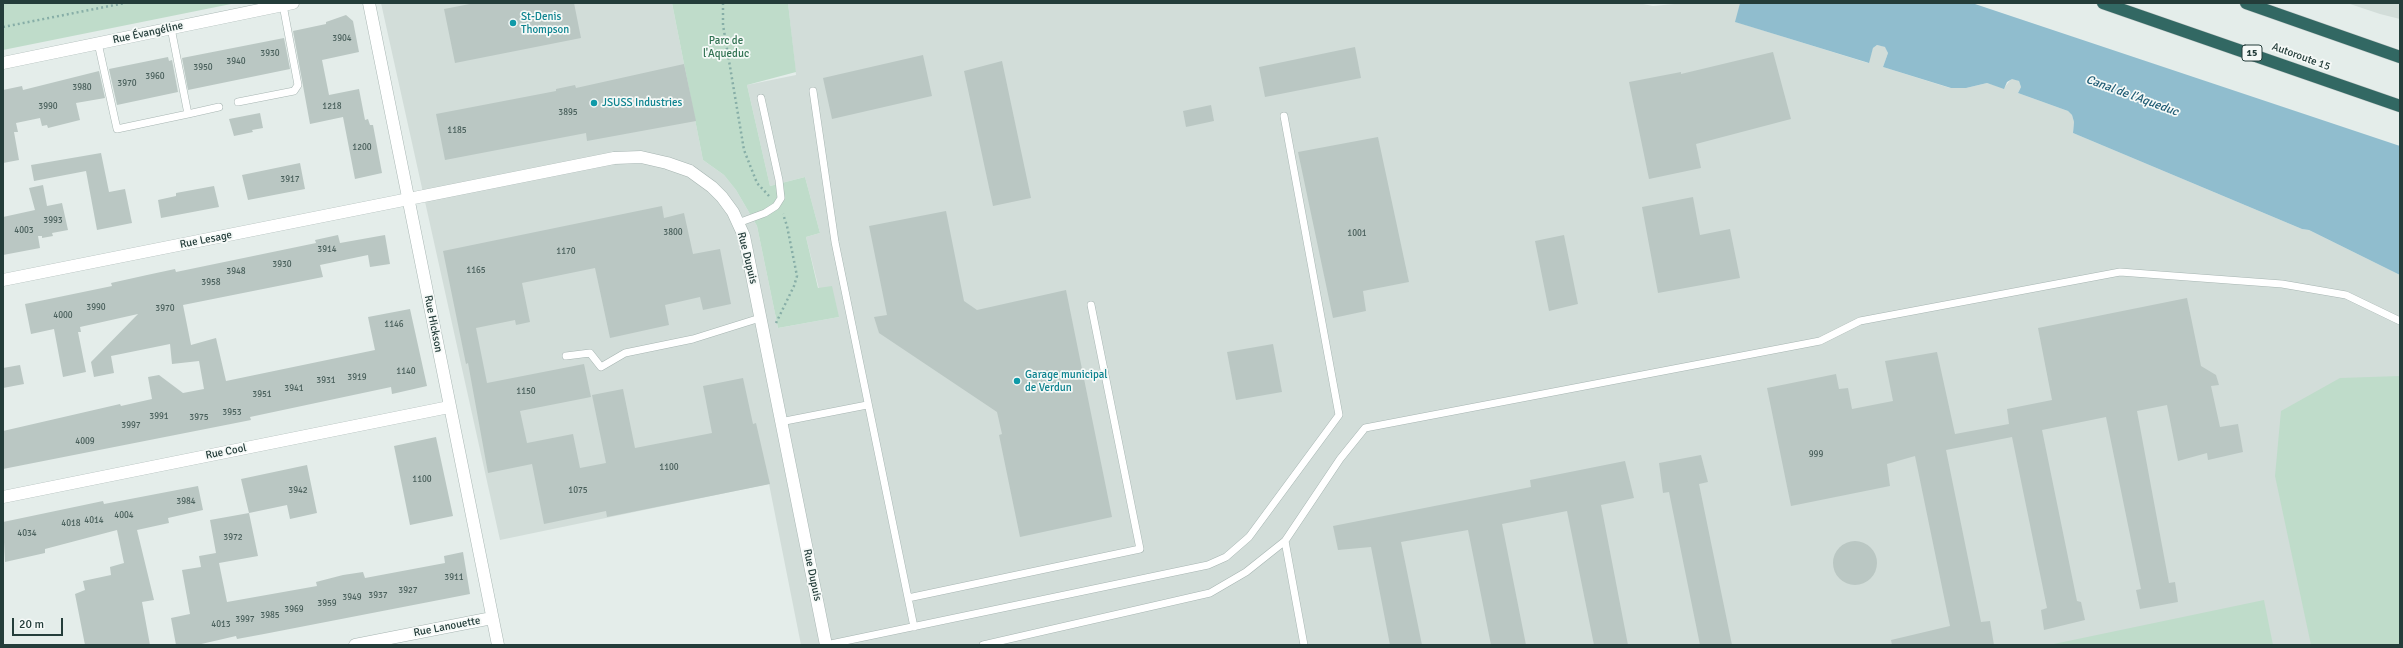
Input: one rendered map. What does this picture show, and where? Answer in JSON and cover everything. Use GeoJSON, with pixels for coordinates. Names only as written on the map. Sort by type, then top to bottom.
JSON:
{"type":"FeatureCollection","features":[{"type":"Feature","properties":{"kind":"highway","name":"Autoroute 15"},"geometry":{"type":"LineString","coordinates":[[2103,3],[2400,106]]}},
{"type":"Feature","properties":{"kind":"highway"},"geometry":{"type":"LineString","coordinates":[[2246,3],[2400,57]]}},
{"type":"Feature","properties":{"kind":"street","name":"Rue Hickson"},"geometry":{"type":"LineString","coordinates":[[369,3],[498,645]]}},
{"type":"Feature","properties":{"kind":"street","name":"Rue Évangéline"},"geometry":{"type":"LineString","coordinates":[[3,63],[288,4]]}},
{"type":"Feature","properties":{"kind":"street","name":"Rue Dupuis"},"geometry":{"type":"LineString","coordinates":[[408,199],[596,161],[641,157],[667,162],[690,171],[701,178],[722,197],[738,223],[748,250],[764,341],[826,645]]}},
{"type":"Feature","properties":{"kind":"street","name":"Rue Lesage"},"geometry":{"type":"LineString","coordinates":[[3,280],[408,199]]}},
{"type":"Feature","properties":{"kind":"street","name":"Rue Cool"},"geometry":{"type":"LineString","coordinates":[[3,497],[449,407]]}},
{"type":"Feature","properties":{"kind":"street","name":"Rue Lanouette"},"geometry":{"type":"LineString","coordinates":[[355,645],[492,618]]}},
{"type":"Feature","properties":{"kind":"lane"},"geometry":{"type":"LineString","coordinates":[[238,102],[294,91],[298,85],[288,4]]}},
{"type":"Feature","properties":{"kind":"lane"},"geometry":{"type":"LineString","coordinates":[[171,28],[188,114]]}},
{"type":"Feature","properties":{"kind":"lane"},"geometry":{"type":"LineString","coordinates":[[98,43],[116,129],[219,107]]}},
{"type":"Feature","properties":{"kind":"lane"},"geometry":{"type":"LineString","coordinates":[[813,91],[835,242],[867,405],[914,626]]}},
{"type":"Feature","properties":{"kind":"lane"},"geometry":{"type":"LineString","coordinates":[[738,223],[766,213],[776,206],[780,198],[779,180],[761,98]]}},
{"type":"Feature","properties":{"kind":"lane"},"geometry":{"type":"LineString","coordinates":[[826,645],[1208,565],[1226,557],[1249,537],[1339,415],[1284,116]]}},
{"type":"Feature","properties":{"kind":"lane"},"geometry":{"type":"LineString","coordinates":[[983,645],[1210,593],[1246,572],[1285,542],[1340,459],[1365,428],[1820,341],[1860,321],[2120,272],[2282,284],[2346,295],[2400,321]]}},
{"type":"Feature","properties":{"kind":"lane"},"geometry":{"type":"LineString","coordinates":[[908,598],[1140,549],[1091,305]]}},
{"type":"Feature","properties":{"kind":"lane"},"geometry":{"type":"LineString","coordinates":[[566,356],[590,353],[601,367],[625,353],[693,339],[760,318]]}},
{"type":"Feature","properties":{"kind":"lane"},"geometry":{"type":"LineString","coordinates":[[780,422],[867,405]]}},
{"type":"Feature","properties":{"kind":"lane"},"geometry":{"type":"LineString","coordinates":[[1285,542],[1304,645]]}},
{"type":"Feature","properties":{"kind":"path"},"geometry":{"type":"LineString","coordinates":[[3,27],[125,3]]}},
{"type":"Feature","properties":{"kind":"path"},"geometry":{"type":"LineString","coordinates":[[723,3],[723,25],[744,150],[749,166],[757,183],[776,206],[787,226],[797,276],[779,318],[764,341]]}},
{"type":"Feature","properties":{"kind":"shaded area"},"geometry":{"type":"Polygon","coordinates":[[[381,3],[672,3],[703,160],[724,175],[736,190],[757,226],[778,328],[839,317],[819,289],[806,237],[820,233],[805,177],[770,186],[747,85],[796,75],[788,3],[1638,3],[1653,6],[1685,3],[1740,3],[1736,22],[1868,63],[1873,48],[1877,45],[1886,47],[1888,53],[1883,67],[1950,88],[1966,88],[1987,83],[2004,88],[2012,78],[2019,81],[2021,87],[2018,93],[2068,111],[2072,115],[2074,122],[2073,133],[2302,229],[2309,230],[2400,275],[2400,645],[801,645],[769,484],[500,540],[381,3]]]}},
{"type":"Feature","properties":{"kind":"shaded area"},"geometry":{"type":"Polygon","coordinates":[[[2347,3],[2400,3],[2400,19],[2380,14],[2347,3]]]}},
{"type":"Feature","properties":{"kind":"green space"},"geometry":{"type":"Polygon","coordinates":[[[3,3],[236,3],[3,50],[3,3]]]}},
{"type":"Feature","properties":{"kind":"green space","name":"Parc de l'Aqueduc"},"geometry":{"type":"Polygon","coordinates":[[[672,3],[788,3],[796,72],[747,85],[770,186],[805,177],[820,233],[806,237],[818,288],[832,286],[839,317],[778,328],[757,226],[736,190],[724,175],[703,160],[672,3]]]}},
{"type":"Feature","properties":{"kind":"green space"},"geometry":{"type":"Polygon","coordinates":[[[2400,376],[2400,645],[2311,645],[2275,476],[2281,411],[2340,378],[2400,376]]]}},
{"type":"Feature","properties":{"kind":"green space"},"geometry":{"type":"Polygon","coordinates":[[[2264,600],[2273,645],[2049,645],[2264,600]]]}},
{"type":"Feature","properties":{"kind":"water","name":"Canal de l'Aqueduc"},"geometry":{"type":"Polygon","coordinates":[[[1740,3],[1972,3],[2400,146],[2400,275],[2309,230],[2302,229],[2073,133],[2074,122],[2072,115],[2068,111],[2018,93],[2021,87],[2019,81],[2012,79],[2007,82],[2004,89],[1987,83],[1966,88],[1951,88],[1883,67],[1888,53],[1885,47],[1877,45],[1873,48],[1869,63],[1735,22],[1740,3]]]}},
{"type":"Feature","properties":{"kind":"building","name":"St-Denis Thompson"},"geometry":{"type":"Polygon","coordinates":[[[475,3],[574,3],[581,38],[455,63],[444,9],[475,3]]]}},
{"type":"Feature","properties":{"kind":"building"},"geometry":{"type":"Polygon","coordinates":[[[346,15],[353,21],[359,52],[322,60],[329,95],[359,89],[365,120],[368,119],[370,125],[373,125],[382,173],[355,179],[343,117],[310,124],[293,31],[326,24],[326,22],[346,15]]]}},
{"type":"Feature","properties":{"kind":"building"},"geometry":{"type":"Polygon","coordinates":[[[284,38],[290,69],[188,90],[182,58],[284,38]]]}},
{"type":"Feature","properties":{"kind":"building"},"geometry":{"type":"Polygon","coordinates":[[[1355,47],[1361,78],[1265,97],[1259,67],[1355,47]]]}},
{"type":"Feature","properties":{"kind":"building"},"geometry":{"type":"Polygon","coordinates":[[[1773,52],[1791,119],[1696,144],[1701,168],[1649,179],[1629,82],[1681,72],[1681,74],[1773,52]]]}},
{"type":"Feature","properties":{"kind":"building"},"geometry":{"type":"Polygon","coordinates":[[[923,55],[932,96],[832,119],[823,78],[923,55]]]}},
{"type":"Feature","properties":{"kind":"building"},"geometry":{"type":"Polygon","coordinates":[[[168,57],[169,61],[172,60],[178,92],[117,105],[109,69],[168,57]]]}},
{"type":"Feature","properties":{"kind":"building"},"geometry":{"type":"Polygon","coordinates":[[[1002,61],[1031,198],[993,206],[964,71],[1002,61]]]}},
{"type":"Feature","properties":{"kind":"building","name":"JSUSS Industries"},"geometry":{"type":"Polygon","coordinates":[[[684,64],[696,121],[587,141],[586,133],[445,160],[436,114],[556,91],[556,89],[575,85],[576,88],[684,64]]]}},
{"type":"Feature","properties":{"kind":"building"},"geometry":{"type":"Polygon","coordinates":[[[99,71],[105,98],[76,103],[80,120],[48,128],[47,125],[42,126],[40,118],[16,123],[18,132],[14,132],[19,160],[3,163],[3,90],[22,86],[23,90],[99,71]]]}},
{"type":"Feature","properties":{"kind":"building"},"geometry":{"type":"Polygon","coordinates":[[[1211,105],[1214,121],[1186,127],[1183,111],[1211,105]]]}},
{"type":"Feature","properties":{"kind":"building"},"geometry":{"type":"Polygon","coordinates":[[[260,113],[263,128],[234,136],[229,119],[260,113]]]}},
{"type":"Feature","properties":{"kind":"building"},"geometry":{"type":"Polygon","coordinates":[[[1378,137],[1409,282],[1363,291],[1366,311],[1333,318],[1298,152],[1378,137]]]}},
{"type":"Feature","properties":{"kind":"building"},"geometry":{"type":"Polygon","coordinates":[[[101,153],[109,192],[125,189],[132,223],[97,230],[86,171],[34,181],[31,165],[101,153]]]}},
{"type":"Feature","properties":{"kind":"building"},"geometry":{"type":"Polygon","coordinates":[[[300,163],[305,189],[248,200],[242,175],[300,163]]]}},
{"type":"Feature","properties":{"kind":"building"},"geometry":{"type":"Polygon","coordinates":[[[43,185],[47,206],[62,203],[68,230],[52,233],[53,236],[42,238],[42,236],[38,236],[40,248],[3,255],[3,217],[35,210],[29,188],[43,185]]]}},
{"type":"Feature","properties":{"kind":"building"},"geometry":{"type":"Polygon","coordinates":[[[214,186],[219,207],[161,218],[158,200],[176,196],[176,193],[214,186]]]}},
{"type":"Feature","properties":{"kind":"building"},"geometry":{"type":"Polygon","coordinates":[[[1693,197],[1700,235],[1730,229],[1740,278],[1658,293],[1642,207],[1693,197]]]}},
{"type":"Feature","properties":{"kind":"building"},"geometry":{"type":"Polygon","coordinates":[[[662,206],[664,218],[684,213],[693,254],[720,249],[731,304],[703,310],[700,297],[665,305],[669,325],[610,338],[595,268],[522,283],[530,322],[516,325],[515,320],[476,328],[487,383],[584,364],[591,397],[520,411],[527,443],[573,434],[580,468],[606,463],[592,395],[623,389],[635,448],[712,433],[703,386],[743,378],[753,424],[756,423],[770,484],[607,517],[606,511],[544,524],[532,464],[488,473],[468,363],[466,364],[443,251],[662,206]]]}},
{"type":"Feature","properties":{"kind":"building","name":"Garage municipal de Verdun"},"geometry":{"type":"Polygon","coordinates":[[[946,211],[964,301],[977,310],[1066,290],[1112,517],[1020,537],[999,435],[1002,434],[997,412],[879,333],[874,317],[887,315],[869,226],[946,211]]]}},
{"type":"Feature","properties":{"kind":"building"},"geometry":{"type":"Polygon","coordinates":[[[338,235],[340,243],[385,235],[390,264],[370,267],[368,255],[320,265],[323,277],[183,305],[191,345],[216,338],[226,381],[375,350],[368,317],[410,309],[427,386],[392,394],[391,387],[250,417],[251,420],[3,469],[3,431],[120,404],[121,406],[152,399],[148,377],[159,375],[183,393],[204,389],[199,361],[172,364],[170,344],[111,356],[114,373],[94,377],[91,362],[138,314],[80,327],[81,332],[78,332],[86,372],[63,377],[54,329],[31,334],[25,304],[112,286],[111,283],[175,269],[176,272],[316,243],[315,240],[338,235]]]}},
{"type":"Feature","properties":{"kind":"building"},"geometry":{"type":"Polygon","coordinates":[[[1564,235],[1578,304],[1549,311],[1535,241],[1564,235]]]}},
{"type":"Feature","properties":{"kind":"building"},"geometry":{"type":"Polygon","coordinates":[[[2187,298],[2201,366],[2216,375],[2219,385],[2211,386],[2220,427],[2238,424],[2243,452],[2208,460],[2207,453],[2178,461],[2167,405],[2137,411],[2169,583],[2175,582],[2178,602],[2140,609],[2136,590],[2141,589],[2106,417],[2042,430],[2077,601],[2081,602],[2085,620],[2044,630],[2041,610],[2047,608],[2012,437],[1946,450],[1981,622],[1990,621],[1994,645],[1892,645],[1891,640],[1950,626],[1915,456],[1887,464],[1890,486],[1791,506],[1767,388],[1836,374],[1839,389],[1848,388],[1852,409],[1893,401],[1885,361],[1937,352],[1955,434],[2009,424],[2007,409],[2052,400],[2038,328],[2187,298]]]}},
{"type":"Feature","properties":{"kind":"building"},"geometry":{"type":"Polygon","coordinates":[[[1273,344],[1282,392],[1236,400],[1227,352],[1273,344]]]}},
{"type":"Feature","properties":{"kind":"building"},"geometry":{"type":"Polygon","coordinates":[[[20,365],[24,384],[3,388],[3,368],[20,365]]]}},
{"type":"Feature","properties":{"kind":"building"},"geometry":{"type":"Polygon","coordinates":[[[436,437],[453,516],[410,525],[394,446],[436,437]]]}},
{"type":"Feature","properties":{"kind":"building"},"geometry":{"type":"Polygon","coordinates":[[[1701,455],[1708,482],[1699,484],[1732,645],[1700,645],[1669,492],[1663,493],[1659,463],[1701,455]]]}},
{"type":"Feature","properties":{"kind":"building"},"geometry":{"type":"Polygon","coordinates":[[[1625,461],[1634,498],[1601,505],[1628,645],[1594,645],[1567,511],[1502,524],[1526,645],[1491,645],[1468,530],[1401,542],[1422,645],[1390,645],[1371,547],[1338,550],[1333,526],[1531,487],[1530,480],[1625,461]]]}},
{"type":"Feature","properties":{"kind":"building"},"geometry":{"type":"Polygon","coordinates":[[[307,465],[317,513],[290,519],[287,505],[249,513],[241,479],[307,465]]]}},
{"type":"Feature","properties":{"kind":"building"},"geometry":{"type":"Polygon","coordinates":[[[198,486],[203,510],[168,518],[169,523],[137,530],[154,600],[142,602],[150,645],[85,645],[75,594],[85,590],[83,581],[111,575],[110,567],[124,563],[117,530],[45,549],[45,553],[5,562],[3,522],[103,501],[104,504],[198,486]]]}},
{"type":"Feature","properties":{"kind":"building"},"geometry":{"type":"Polygon","coordinates":[[[249,513],[258,556],[219,563],[227,602],[317,586],[316,582],[343,575],[363,572],[365,578],[445,563],[444,556],[463,552],[470,594],[237,639],[236,636],[197,645],[176,645],[171,618],[190,614],[182,570],[201,567],[199,556],[216,553],[210,520],[249,513]]]}},
{"type":"Feature","properties":{"kind":"building"},"geometry":{"type":"Polygon","coordinates":[[[1855,541],[1867,545],[1873,551],[1877,563],[1873,575],[1867,581],[1855,585],[1843,581],[1837,575],[1833,563],[1837,551],[1843,545],[1855,541]]]}},
{"type":"Feature","properties":{"kind":"place","name":"St-Denis Thompson"},"geometry":{"type":"Point","coordinates":[513,23]}},
{"type":"Feature","properties":{"kind":"place","name":"JSUSS Industries"},"geometry":{"type":"Point","coordinates":[594,103]}},
{"type":"Feature","properties":{"kind":"place","name":"Garage municipal de Verdun"},"geometry":{"type":"Point","coordinates":[1017,381]}}]}
